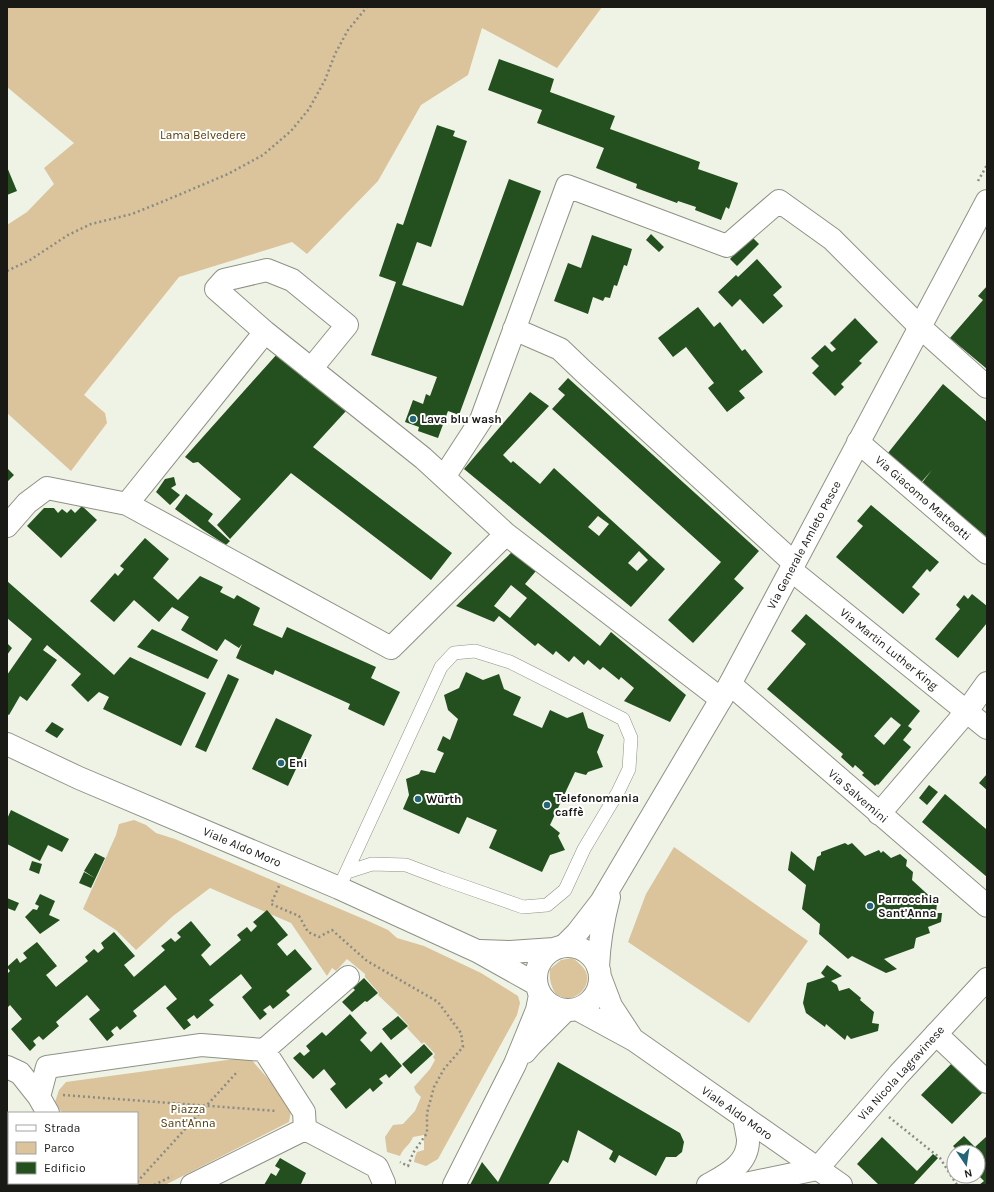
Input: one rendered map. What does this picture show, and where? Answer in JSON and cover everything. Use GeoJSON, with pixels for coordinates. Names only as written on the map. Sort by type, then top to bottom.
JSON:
{"type":"FeatureCollection","features":[{"type":"Feature","properties":{"kind":"street"},"geometry":{"type":"LineString","coordinates":[[444,477],[481,420],[567,186],[727,246],[779,201],[832,239],[920,327],[987,387]]}},
{"type":"Feature","properties":{"kind":"street","name":"Via Generale Amleto Pesce"},"geometry":{"type":"LineString","coordinates":[[559,947],[588,920],[601,902],[725,692],[920,327],[985,211]]}},
{"type":"Feature","properties":{"kind":"street","name":"Via Salvemini"},"geometry":{"type":"LineString","coordinates":[[311,369],[347,325],[292,280],[267,270],[224,280],[216,289],[265,332],[311,369],[423,458],[506,534],[725,692],[879,814],[987,906]]}},
{"type":"Feature","properties":{"kind":"street","name":"Via Martin Luther King"},"geometry":{"type":"LineString","coordinates":[[514,329],[560,348],[793,566],[987,728]]}},
{"type":"Feature","properties":{"kind":"street"},"geometry":{"type":"LineString","coordinates":[[127,504],[265,332]]}},
{"type":"Feature","properties":{"kind":"street","name":"Via Giacomo Matteotti"},"geometry":{"type":"LineString","coordinates":[[858,442],[987,553]]}},
{"type":"Feature","properties":{"kind":"street"},"geometry":{"type":"LineString","coordinates":[[7,526],[27,503],[47,488],[127,504],[391,648],[506,534]]}},
{"type":"Feature","properties":{"kind":"street"},"geometry":{"type":"LineString","coordinates":[[879,814],[967,711],[987,683]]}},
{"type":"Feature","properties":{"kind":"street","name":"Viale Aldo Moro"},"geometry":{"type":"LineString","coordinates":[[7,744],[79,778],[288,866],[343,880],[477,951],[538,989]]}},
{"type":"Feature","properties":{"kind":"street","name":"Via Generale Amleto Pesce"},"geometry":{"type":"LineString","coordinates":[[599,972],[599,950],[602,925],[612,885]]}},
{"type":"Feature","properties":{"kind":"street"},"geometry":{"type":"LineString","coordinates":[[454,1185],[515,1064],[536,1010],[538,989],[536,974],[539,964],[545,955],[559,947],[575,947],[585,951],[593,958],[599,972],[599,988],[594,997],[586,1004],[571,1010],[531,1045],[515,1064]]}},
{"type":"Feature","properties":{"kind":"street","name":"Viale Aldo Moro"},"geometry":{"type":"LineString","coordinates":[[477,951],[510,952],[559,947]]}},
{"type":"Feature","properties":{"kind":"street","name":"Viale Aldo Moro"},"geometry":{"type":"LineString","coordinates":[[599,972],[611,1006],[634,1040]]}},
{"type":"Feature","properties":{"kind":"street"},"geometry":{"type":"LineString","coordinates":[[43,1105],[47,1067],[201,1045],[264,1050],[348,977]]}},
{"type":"Feature","properties":{"kind":"street","name":"Via Nicola Lagravinese"},"geometry":{"type":"LineString","coordinates":[[817,1170],[873,1104],[987,980]]}},
{"type":"Feature","properties":{"kind":"street"},"geometry":{"type":"LineString","coordinates":[[538,989],[547,1002],[556,1008],[571,1010]]}},
{"type":"Feature","properties":{"kind":"street","name":"Viale Aldo Moro"},"geometry":{"type":"LineString","coordinates":[[571,1010],[634,1040],[840,1185]]}},
{"type":"Feature","properties":{"kind":"street"},"geometry":{"type":"LineString","coordinates":[[936,1034],[987,1082]]}},
{"type":"Feature","properties":{"kind":"street"},"geometry":{"type":"LineString","coordinates":[[264,1050],[304,1112],[305,1129]]}},
{"type":"Feature","properties":{"kind":"street"},"geometry":{"type":"LineString","coordinates":[[7,1067],[20,1073],[43,1105]]}},
{"type":"Feature","properties":{"kind":"street"},"geometry":{"type":"LineString","coordinates":[[708,1185],[735,1169],[744,1157],[748,1141],[744,1117]]}},
{"type":"Feature","properties":{"kind":"street"},"geometry":{"type":"LineString","coordinates":[[305,1129],[383,1180]]}},
{"type":"Feature","properties":{"kind":"street"},"geometry":{"type":"LineString","coordinates":[[184,1180],[305,1129]]}},
{"type":"Feature","properties":{"kind":"street"},"geometry":{"type":"LineString","coordinates":[[740,1185],[817,1170]]}},
{"type":"Feature","properties":{"kind":"lane"},"geometry":{"type":"LineString","coordinates":[[475,651],[510,662],[623,719],[632,738],[629,769],[618,792],[584,850],[565,890],[547,905],[523,907],[406,865],[372,864],[343,880],[441,667],[454,653],[475,651]]}},
{"type":"Feature","properties":{"kind":"path"},"geometry":{"type":"LineString","coordinates":[[7,271],[30,260],[68,234],[91,224],[132,214],[228,174],[263,155],[291,131],[309,109],[325,80],[335,54],[348,30],[367,7]]}},
{"type":"Feature","properties":{"kind":"path"},"geometry":{"type":"LineString","coordinates":[[288,866],[271,904],[299,916],[308,932],[319,937],[332,930],[367,961],[438,1002],[461,1032],[463,1048],[444,1069],[434,1087],[427,1113],[427,1133],[413,1153],[408,1166],[388,1157],[383,1180]]}},
{"type":"Feature","properties":{"kind":"path"},"geometry":{"type":"LineString","coordinates":[[138,1181],[242,1067]]}},
{"type":"Feature","properties":{"kind":"path"},"geometry":{"type":"LineString","coordinates":[[64,1091],[61,1095],[280,1112]]}},
{"type":"Feature","properties":{"kind":"path"},"geometry":{"type":"LineString","coordinates":[[873,1104],[940,1158],[957,1185]]}},
{"type":"Feature","properties":{"kind":"path"},"geometry":{"type":"LineString","coordinates":[[154,1185],[184,1180]]}},
{"type":"Feature","properties":{"kind":"green space","name":"Lama Belvedere"},"geometry":{"type":"Polygon","coordinates":[[[7,7],[602,7],[557,68],[482,28],[468,75],[421,105],[378,181],[307,254],[292,242],[179,277],[84,395],[105,413],[107,423],[71,471],[7,413],[7,225],[27,212],[54,184],[44,168],[74,143],[7,87],[7,7]]]}},
{"type":"Feature","properties":{"kind":"green space"},"geometry":{"type":"Polygon","coordinates":[[[134,820],[146,825],[156,833],[175,839],[366,920],[388,930],[397,938],[424,946],[481,973],[518,996],[520,1003],[517,1015],[438,1159],[426,1166],[414,1162],[417,1152],[424,1150],[424,1135],[413,1137],[400,1156],[387,1152],[385,1137],[393,1125],[403,1124],[415,1111],[421,1097],[416,1092],[414,1087],[430,1069],[435,1060],[433,1057],[435,1054],[424,1042],[422,1044],[407,1028],[409,1026],[378,995],[379,993],[365,977],[365,974],[347,959],[336,971],[332,968],[327,976],[291,923],[210,888],[173,916],[136,950],[116,930],[83,909],[116,835],[119,824],[134,820]]]}},
{"type":"Feature","properties":{"kind":"green space"},"geometry":{"type":"Polygon","coordinates":[[[674,847],[808,941],[749,1023],[628,942],[646,894],[674,847]]]}},
{"type":"Feature","properties":{"kind":"green space"},"geometry":{"type":"Polygon","coordinates":[[[572,958],[580,964],[586,972],[586,986],[576,996],[566,998],[557,996],[551,983],[550,969],[561,960],[572,958]]]}},
{"type":"Feature","properties":{"kind":"green space","name":"Piazza Sant'Anna"},"geometry":{"type":"Polygon","coordinates":[[[249,1057],[292,1106],[289,1122],[165,1185],[106,1185],[138,1184],[138,1112],[61,1112],[55,1102],[59,1090],[66,1082],[249,1057]]]}},
{"type":"Feature","properties":{"kind":"building"},"geometry":{"type":"Polygon","coordinates":[[[499,59],[554,79],[550,92],[615,116],[610,129],[700,162],[698,169],[738,183],[729,209],[726,207],[721,220],[695,210],[696,207],[678,201],[677,203],[636,188],[637,184],[596,168],[604,148],[537,123],[542,110],[488,90],[499,59]]]}},
{"type":"Feature","properties":{"kind":"building"},"geometry":{"type":"Polygon","coordinates":[[[437,125],[455,131],[453,136],[467,141],[431,247],[417,242],[402,285],[463,306],[509,179],[541,191],[459,415],[448,411],[438,438],[418,431],[419,427],[405,422],[413,400],[423,404],[426,394],[430,396],[437,377],[371,355],[396,282],[379,276],[397,223],[403,225],[437,125]]]}},
{"type":"Feature","properties":{"kind":"building"},"geometry":{"type":"Polygon","coordinates":[[[7,167],[17,191],[7,195],[7,167]]]}},
{"type":"Feature","properties":{"kind":"building"},"geometry":{"type":"Polygon","coordinates":[[[651,234],[664,247],[659,252],[646,240],[651,234]]]}},
{"type":"Feature","properties":{"kind":"building"},"geometry":{"type":"Polygon","coordinates":[[[592,235],[632,249],[627,266],[624,265],[617,286],[614,285],[610,298],[605,297],[603,301],[593,297],[588,314],[554,301],[568,263],[581,268],[592,235]]]}},
{"type":"Feature","properties":{"kind":"building"},"geometry":{"type":"Polygon","coordinates":[[[751,236],[759,244],[737,266],[730,259],[751,236]]]}},
{"type":"Feature","properties":{"kind":"building"},"geometry":{"type":"Polygon","coordinates":[[[757,259],[782,287],[773,295],[783,306],[763,324],[740,299],[732,307],[718,292],[736,275],[738,277],[757,259]]]}},
{"type":"Feature","properties":{"kind":"building"},"geometry":{"type":"Polygon","coordinates":[[[987,286],[987,369],[950,338],[983,300],[978,296],[987,286]]]}},
{"type":"Feature","properties":{"kind":"building"},"geometry":{"type":"Polygon","coordinates":[[[698,307],[714,327],[720,322],[742,351],[745,349],[763,372],[739,391],[745,398],[727,412],[708,388],[714,383],[686,347],[673,357],[658,338],[698,307]]]}},
{"type":"Feature","properties":{"kind":"building"},"geometry":{"type":"Polygon","coordinates":[[[855,318],[878,342],[859,361],[862,363],[841,384],[844,387],[835,396],[812,373],[819,366],[811,358],[825,345],[832,352],[836,349],[830,343],[855,318]]]}},
{"type":"Feature","properties":{"kind":"building"},"geometry":{"type":"Polygon","coordinates":[[[278,353],[346,411],[313,447],[452,553],[431,580],[291,473],[230,539],[217,525],[241,499],[198,462],[193,463],[185,457],[278,353]]]}},
{"type":"Feature","properties":{"kind":"building"},"geometry":{"type":"Polygon","coordinates":[[[568,378],[759,551],[734,579],[744,588],[693,643],[668,620],[721,562],[552,409],[565,395],[558,389],[568,378]]]}},
{"type":"Feature","properties":{"kind":"building"},"geometry":{"type":"Polygon","coordinates":[[[943,384],[987,422],[987,537],[921,484],[932,470],[918,486],[884,458],[943,384]]]}},
{"type":"Feature","properties":{"kind":"building"},"geometry":{"type":"Polygon","coordinates":[[[530,392],[549,406],[503,455],[511,463],[513,461],[540,484],[554,468],[665,569],[631,607],[464,469],[530,392]],[[598,516],[588,527],[599,536],[609,524],[598,516]],[[639,551],[628,563],[637,571],[648,560],[639,551]]]}},
{"type":"Feature","properties":{"kind":"building"},"geometry":{"type":"Polygon","coordinates":[[[7,468],[14,475],[7,482],[7,468]]]}},
{"type":"Feature","properties":{"kind":"building"},"geometry":{"type":"Polygon","coordinates":[[[174,477],[176,485],[171,488],[180,495],[170,505],[156,492],[165,479],[174,477]]]}},
{"type":"Feature","properties":{"kind":"building"},"geometry":{"type":"Polygon","coordinates":[[[186,494],[213,514],[208,521],[230,541],[226,545],[175,509],[186,494]]]}},
{"type":"Feature","properties":{"kind":"building"},"geometry":{"type":"Polygon","coordinates":[[[871,505],[939,562],[930,572],[927,569],[912,587],[920,594],[903,614],[836,557],[863,526],[857,521],[871,505]]]}},
{"type":"Feature","properties":{"kind":"building"},"geometry":{"type":"Polygon","coordinates":[[[82,506],[97,520],[61,558],[27,526],[44,508],[54,508],[58,513],[62,509],[67,513],[71,509],[75,513],[82,506]]]}},
{"type":"Feature","properties":{"kind":"building"},"geometry":{"type":"Polygon","coordinates":[[[145,538],[169,559],[153,578],[178,600],[200,576],[223,587],[220,592],[234,599],[237,595],[260,608],[253,625],[282,638],[287,627],[376,667],[371,678],[400,692],[384,726],[348,709],[350,704],[275,670],[273,675],[236,658],[242,644],[239,648],[225,639],[217,651],[181,630],[189,617],[172,607],[159,622],[134,600],[114,622],[90,601],[115,573],[118,576],[124,569],[120,566],[145,538]]]}},
{"type":"Feature","properties":{"kind":"building"},"geometry":{"type":"Polygon","coordinates":[[[512,552],[536,571],[525,584],[600,646],[611,632],[686,695],[670,722],[624,701],[634,688],[621,677],[619,680],[603,667],[600,670],[588,660],[584,665],[574,656],[569,662],[556,651],[553,655],[538,643],[535,646],[499,616],[494,622],[456,606],[512,552]],[[511,585],[494,606],[510,618],[527,598],[511,585]]]}},
{"type":"Feature","properties":{"kind":"building"},"geometry":{"type":"Polygon","coordinates":[[[7,581],[114,675],[130,657],[206,693],[181,746],[103,709],[109,697],[99,692],[88,702],[71,685],[81,674],[47,645],[43,650],[57,660],[27,701],[20,696],[9,715],[7,714],[7,675],[32,639],[7,618],[7,581]]]}},
{"type":"Feature","properties":{"kind":"building"},"geometry":{"type":"Polygon","coordinates":[[[972,594],[987,606],[987,623],[958,658],[935,639],[960,609],[956,605],[964,595],[968,599],[972,594]]]}},
{"type":"Feature","properties":{"kind":"building"},"geometry":{"type":"Polygon","coordinates":[[[806,614],[920,711],[908,726],[912,729],[903,740],[911,747],[878,785],[877,784],[875,786],[862,775],[864,773],[855,765],[853,768],[841,757],[843,754],[767,689],[806,644],[791,631],[806,614]],[[891,717],[874,736],[884,745],[901,725],[891,717]]]}},
{"type":"Feature","properties":{"kind":"building"},"geometry":{"type":"Polygon","coordinates":[[[152,629],[218,660],[208,679],[137,647],[152,629]]]}},
{"type":"Feature","properties":{"kind":"building"},"geometry":{"type":"Polygon","coordinates":[[[7,643],[12,648],[7,655],[7,643]]]}},
{"type":"Feature","properties":{"kind":"building"},"geometry":{"type":"Polygon","coordinates":[[[466,672],[483,680],[499,674],[504,689],[521,697],[513,715],[542,728],[550,710],[567,718],[583,712],[588,728],[604,735],[597,752],[603,767],[588,772],[586,775],[575,772],[550,825],[560,833],[558,836],[565,850],[550,855],[542,872],[489,848],[497,830],[467,817],[459,834],[403,809],[409,795],[406,779],[419,774],[421,770],[435,773],[444,753],[437,750],[443,736],[450,740],[458,719],[448,710],[444,695],[459,688],[466,672]]]}},
{"type":"Feature","properties":{"kind":"building"},"geometry":{"type":"Polygon","coordinates":[[[228,674],[239,679],[206,752],[195,747],[228,674]]]}},
{"type":"Feature","properties":{"kind":"building"},"geometry":{"type":"Polygon","coordinates":[[[276,718],[312,735],[288,786],[252,769],[276,718]]]}},
{"type":"Feature","properties":{"kind":"building"},"geometry":{"type":"Polygon","coordinates":[[[52,722],[64,729],[57,738],[45,731],[52,722]]]}},
{"type":"Feature","properties":{"kind":"building"},"geometry":{"type":"Polygon","coordinates":[[[987,774],[987,790],[979,783],[987,774]]]}},
{"type":"Feature","properties":{"kind":"building"},"geometry":{"type":"Polygon","coordinates":[[[929,785],[938,792],[927,805],[919,798],[929,785]]]}},
{"type":"Feature","properties":{"kind":"building"},"geometry":{"type":"Polygon","coordinates":[[[945,794],[986,829],[987,828],[987,877],[922,822],[945,794]]]}},
{"type":"Feature","properties":{"kind":"building"},"geometry":{"type":"Polygon","coordinates":[[[11,810],[69,839],[62,852],[48,845],[40,861],[7,844],[7,819],[11,810]]]}},
{"type":"Feature","properties":{"kind":"building","name":"Parrocchia Sant'Anna"},"geometry":{"type":"Polygon","coordinates":[[[845,843],[848,845],[852,843],[865,856],[879,850],[881,853],[883,851],[891,858],[900,854],[907,860],[906,866],[913,872],[912,880],[937,903],[936,913],[942,913],[941,922],[928,927],[930,933],[916,938],[914,948],[884,959],[897,969],[886,973],[852,956],[848,959],[819,934],[820,924],[802,909],[806,885],[788,870],[791,851],[814,871],[817,857],[821,855],[821,852],[845,843]]]}},
{"type":"Feature","properties":{"kind":"building"},"geometry":{"type":"Polygon","coordinates":[[[95,853],[105,858],[91,888],[79,883],[84,872],[95,878],[84,871],[95,853]]]}},
{"type":"Feature","properties":{"kind":"building"},"geometry":{"type":"Polygon","coordinates":[[[32,861],[42,864],[39,874],[29,870],[32,861]]]}},
{"type":"Feature","properties":{"kind":"building"},"geometry":{"type":"Polygon","coordinates":[[[40,894],[55,901],[49,915],[60,920],[40,934],[25,917],[33,909],[37,910],[39,906],[35,904],[40,894]]]}},
{"type":"Feature","properties":{"kind":"building"},"geometry":{"type":"Polygon","coordinates":[[[7,898],[19,903],[15,911],[7,908],[7,898]]]}},
{"type":"Feature","properties":{"kind":"building"},"geometry":{"type":"Polygon","coordinates":[[[267,910],[288,935],[277,944],[287,956],[295,949],[312,969],[286,991],[290,995],[273,1009],[270,1005],[263,1010],[267,1014],[260,1020],[242,997],[252,988],[241,974],[209,1000],[214,1005],[197,1019],[194,1015],[187,1020],[191,1025],[184,1030],[166,1008],[177,999],[165,985],[133,1011],[137,1016],[120,1030],[117,1026],[111,1031],[114,1035],[107,1041],[89,1019],[100,1010],[87,995],[56,1022],[59,1026],[43,1040],[39,1036],[33,1041],[36,1045],[30,1051],[11,1029],[22,1019],[10,1005],[7,1008],[7,974],[10,971],[7,967],[17,958],[20,963],[27,958],[23,953],[37,942],[57,966],[46,975],[56,987],[88,961],[85,957],[94,949],[98,953],[104,948],[101,943],[114,932],[135,956],[124,965],[134,977],[165,950],[161,946],[171,938],[175,942],[181,937],[177,933],[191,921],[211,945],[201,955],[210,966],[241,940],[237,935],[247,927],[251,932],[257,926],[253,922],[267,910]]]}},
{"type":"Feature","properties":{"kind":"building"},"geometry":{"type":"Polygon","coordinates":[[[827,965],[842,976],[831,981],[837,985],[839,991],[849,988],[874,1012],[872,1023],[879,1024],[878,1031],[851,1039],[847,1035],[845,1040],[826,1024],[825,1027],[806,1013],[803,1003],[807,983],[825,977],[821,973],[827,965]]]}},
{"type":"Feature","properties":{"kind":"building"},"geometry":{"type":"Polygon","coordinates":[[[364,978],[378,993],[367,1002],[365,1001],[352,1012],[342,1002],[355,990],[353,988],[364,978]]]}},
{"type":"Feature","properties":{"kind":"building"},"geometry":{"type":"Polygon","coordinates":[[[350,1014],[367,1033],[360,1040],[371,1052],[381,1042],[402,1066],[389,1078],[386,1074],[379,1079],[383,1083],[373,1092],[370,1088],[346,1109],[330,1089],[336,1084],[324,1069],[313,1079],[293,1058],[300,1052],[304,1056],[310,1051],[306,1046],[322,1032],[326,1036],[350,1014]]]}},
{"type":"Feature","properties":{"kind":"building"},"geometry":{"type":"Polygon","coordinates":[[[398,1016],[408,1026],[391,1040],[382,1029],[398,1016]]]}},
{"type":"Feature","properties":{"kind":"building"},"geometry":{"type":"Polygon","coordinates":[[[424,1044],[433,1054],[411,1074],[402,1064],[424,1044]]]}},
{"type":"Feature","properties":{"kind":"building"},"geometry":{"type":"Polygon","coordinates":[[[954,1061],[985,1090],[952,1124],[921,1095],[954,1061]]]}},
{"type":"Feature","properties":{"kind":"building"},"geometry":{"type":"Polygon","coordinates":[[[558,1062],[680,1133],[684,1142],[682,1152],[676,1157],[666,1157],[656,1176],[619,1155],[615,1163],[609,1159],[613,1151],[578,1130],[568,1163],[563,1160],[548,1185],[470,1185],[482,1162],[498,1182],[558,1062]]]}},
{"type":"Feature","properties":{"kind":"building"},"geometry":{"type":"Polygon","coordinates":[[[7,1122],[8,1184],[22,1184],[21,1185],[7,1185],[7,1122]]]}},
{"type":"Feature","properties":{"kind":"building"},"geometry":{"type":"Polygon","coordinates":[[[964,1136],[972,1144],[955,1144],[964,1136]]]}},
{"type":"Feature","properties":{"kind":"building"},"geometry":{"type":"Polygon","coordinates":[[[987,1136],[987,1185],[979,1185],[986,1184],[986,1144],[978,1144],[987,1136]]]}},
{"type":"Feature","properties":{"kind":"building"},"geometry":{"type":"Polygon","coordinates":[[[882,1137],[917,1171],[933,1154],[938,1158],[913,1185],[879,1185],[857,1164],[882,1137]]]}},
{"type":"Feature","properties":{"kind":"building"},"geometry":{"type":"Polygon","coordinates":[[[280,1158],[306,1173],[301,1184],[303,1185],[264,1185],[271,1173],[276,1176],[280,1169],[275,1166],[280,1158]]]}},
{"type":"Feature","properties":{"kind":"building"},"geometry":{"type":"Polygon","coordinates":[[[24,1184],[42,1184],[41,1185],[24,1184]]]}},
{"type":"Feature","properties":{"kind":"place","name":"Lava blu wash"},"geometry":{"type":"Point","coordinates":[413,419]}},
{"type":"Feature","properties":{"kind":"place","name":"Eni"},"geometry":{"type":"Point","coordinates":[281,763]}},
{"type":"Feature","properties":{"kind":"place","name":"Würth"},"geometry":{"type":"Point","coordinates":[418,799]}},
{"type":"Feature","properties":{"kind":"place","name":"Telefonomania caffè"},"geometry":{"type":"Point","coordinates":[547,805]}},
{"type":"Feature","properties":{"kind":"place","name":"Parrocchia Sant'Anna"},"geometry":{"type":"Point","coordinates":[870,906]}}]}
